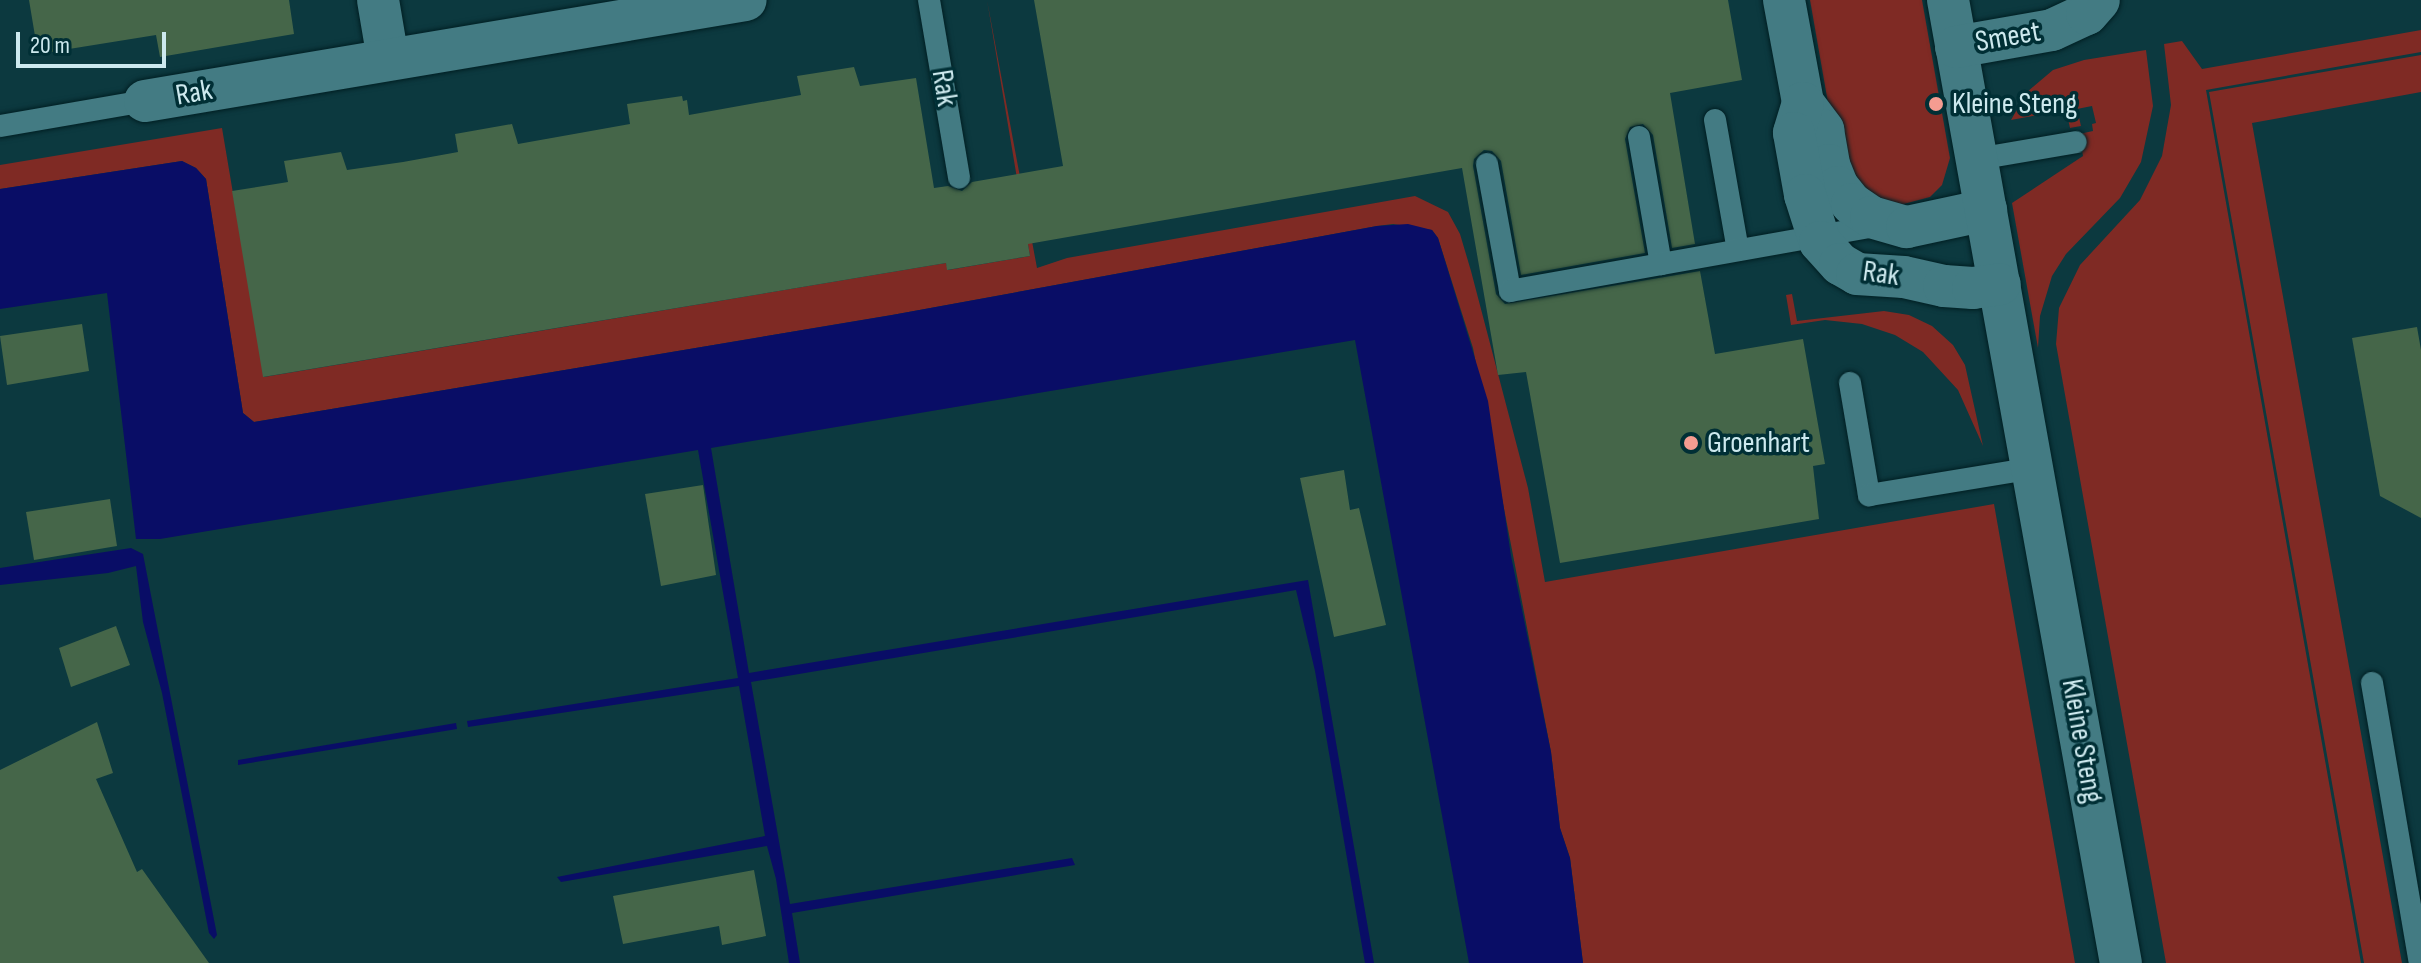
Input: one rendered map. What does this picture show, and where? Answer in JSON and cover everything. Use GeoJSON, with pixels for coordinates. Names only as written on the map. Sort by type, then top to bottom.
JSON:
{"type":"FeatureCollection","features":[{"type":"Feature","properties":{"kind":"street"},"geometry":{"type":"LineString","coordinates":[[378,0],[388,59]]}},
{"type":"Feature","properties":{"kind":"street","name":"Rak"},"geometry":{"type":"LineString","coordinates":[[145,101],[746,0]]}},
{"type":"Feature","properties":{"kind":"street","name":"Rak"},"geometry":{"type":"LineString","coordinates":[[1784,0],[1803,103],[1823,130],[1829,165],[1838,187],[1852,204],[1888,224],[1925,225],[1986,210]]}},
{"type":"Feature","properties":{"kind":"street","name":"Kleine Steng"},"geometry":{"type":"LineString","coordinates":[[1948,0],[2121,963]]}},
{"type":"Feature","properties":{"kind":"street","name":"Smeet"},"geometry":{"type":"LineString","coordinates":[[1956,47],[2052,30],[2087,14],[2099,0]]}},
{"type":"Feature","properties":{"kind":"street","name":"Rak"},"geometry":{"type":"LineString","coordinates":[[1803,103],[1794,133],[1805,195],[1818,236],[1828,254],[1857,274],[1904,277],[1944,286],[1973,288],[2000,284]]}},
{"type":"Feature","properties":{"kind":"lane","name":"Rak"},"geometry":{"type":"LineString","coordinates":[[929,0],[959,177]]}},
{"type":"Feature","properties":{"kind":"lane","name":"Rak"},"geometry":{"type":"LineString","coordinates":[[0,126],[145,101]]}},
{"type":"Feature","properties":{"kind":"lane"},"geometry":{"type":"LineString","coordinates":[[1715,120],[1738,250]]}},
{"type":"Feature","properties":{"kind":"lane"},"geometry":{"type":"LineString","coordinates":[[1639,137],[1661,264]]}},
{"type":"Feature","properties":{"kind":"lane"},"geometry":{"type":"LineString","coordinates":[[1977,159],[2076,142]]}},
{"type":"Feature","properties":{"kind":"lane"},"geometry":{"type":"LineString","coordinates":[[1487,164],[1510,291],[1888,224]]}},
{"type":"Feature","properties":{"kind":"lane"},"geometry":{"type":"LineString","coordinates":[[1850,383],[1869,495],[2033,468]]}},
{"type":"Feature","properties":{"kind":"lane"},"geometry":{"type":"LineString","coordinates":[[2372,683],[2420,963]]}},
{"type":"Feature","properties":{"kind":"shaded area"},"geometry":{"type":"Polygon","coordinates":[[[987,0],[1037,268],[1067,258],[1415,196],[1448,212],[1460,234],[1471,271],[1528,488],[1545,582],[1994,504],[2075,963],[1583,963],[1570,858],[1560,828],[1551,752],[1473,348],[1438,238],[1432,230],[1393,224],[1377,226],[892,315],[254,422],[243,413],[206,179],[196,168],[182,161],[0,189],[0,165],[222,128],[264,377],[946,263],[948,270],[1030,256],[987,0]]]}},
{"type":"Feature","properties":{"kind":"shaded area"},"geometry":{"type":"Polygon","coordinates":[[[1810,0],[1922,0],[1950,158],[1942,185],[1930,197],[1900,205],[1883,201],[1862,189],[1835,143],[1810,0]]]}},
{"type":"Feature","properties":{"kind":"shaded area"},"geometry":{"type":"Polygon","coordinates":[[[2421,30],[2421,52],[2206,90],[2361,963],[2166,963],[2056,344],[2059,308],[2080,265],[2140,200],[2162,156],[2171,105],[2164,44],[2182,41],[2202,69],[2421,30]]]}},
{"type":"Feature","properties":{"kind":"shaded area"},"geometry":{"type":"Polygon","coordinates":[[[2146,50],[2153,106],[2141,162],[2120,198],[2066,254],[2052,276],[2040,316],[2038,348],[2012,203],[2083,156],[2079,134],[2093,131],[2092,124],[2096,123],[2092,106],[2077,109],[2081,126],[2070,128],[2066,110],[2011,120],[2027,92],[2053,70],[2084,60],[2146,50]]]}},
{"type":"Feature","properties":{"kind":"shaded area"},"geometry":{"type":"Polygon","coordinates":[[[2421,55],[2421,92],[2252,123],[2402,963],[2364,963],[2209,92],[2421,55]]]}},
{"type":"Feature","properties":{"kind":"shaded area"},"geometry":{"type":"Polygon","coordinates":[[[182,161],[196,168],[206,179],[243,413],[254,422],[892,315],[1377,226],[1408,224],[1432,230],[1438,238],[1488,401],[1511,556],[1551,752],[1560,828],[1570,858],[1583,963],[1469,963],[1355,340],[711,448],[749,673],[1308,580],[1374,963],[1365,963],[1315,671],[1296,590],[751,682],[790,904],[1072,858],[1075,865],[792,913],[800,963],[789,963],[776,879],[767,846],[561,882],[557,877],[765,836],[739,686],[468,727],[467,721],[738,678],[698,450],[160,539],[136,539],[107,293],[0,309],[0,189],[182,161]]]}},
{"type":"Feature","properties":{"kind":"shaded area"},"geometry":{"type":"Polygon","coordinates":[[[1792,294],[1797,321],[1884,311],[1909,315],[1932,326],[1953,345],[1965,365],[1983,446],[1958,390],[1923,352],[1895,335],[1862,324],[1825,320],[1791,325],[1786,295],[1792,294]]]}},
{"type":"Feature","properties":{"kind":"shaded area"},"geometry":{"type":"Polygon","coordinates":[[[131,548],[143,554],[217,935],[214,939],[209,933],[162,693],[143,622],[136,566],[108,573],[0,585],[0,568],[131,548]]]}},
{"type":"Feature","properties":{"kind":"shaded area"},"geometry":{"type":"Polygon","coordinates":[[[456,723],[457,729],[238,765],[238,760],[456,723]]]}},
{"type":"Feature","properties":{"kind":"building"},"geometry":{"type":"Polygon","coordinates":[[[29,0],[289,0],[294,34],[160,57],[156,35],[38,54],[29,0]]]}},
{"type":"Feature","properties":{"kind":"building"},"geometry":{"type":"Polygon","coordinates":[[[1034,0],[1728,0],[1742,80],[1670,93],[1695,244],[1672,248],[1653,135],[1643,124],[1630,127],[1625,139],[1645,253],[1521,275],[1501,161],[1492,151],[1484,150],[1474,159],[1473,166],[1496,294],[1505,304],[1700,271],[1715,354],[1803,339],[1825,464],[1813,466],[1819,519],[1560,563],[1526,372],[1498,375],[1462,168],[1028,244],[1030,256],[947,270],[946,263],[263,377],[232,191],[288,182],[284,161],[341,152],[347,170],[403,162],[458,152],[455,134],[512,124],[518,144],[630,124],[627,104],[682,96],[683,101],[687,100],[689,115],[801,95],[797,76],[854,67],[860,86],[916,78],[934,188],[948,186],[962,191],[972,182],[1063,166],[1034,0]]]}},
{"type":"Feature","properties":{"kind":"building"},"geometry":{"type":"Polygon","coordinates":[[[82,324],[89,371],[7,385],[0,336],[82,324]]]}},
{"type":"Feature","properties":{"kind":"building"},"geometry":{"type":"Polygon","coordinates":[[[2417,327],[2421,350],[2421,518],[2380,496],[2352,338],[2417,327]]]}},
{"type":"Feature","properties":{"kind":"building"},"geometry":{"type":"Polygon","coordinates":[[[1344,470],[1350,510],[1359,508],[1386,625],[1334,637],[1300,478],[1344,470]]]}},
{"type":"Feature","properties":{"kind":"building"},"geometry":{"type":"Polygon","coordinates":[[[703,485],[716,575],[661,586],[645,494],[703,485]]]}},
{"type":"Feature","properties":{"kind":"building"},"geometry":{"type":"Polygon","coordinates":[[[110,499],[117,546],[34,560],[26,512],[110,499]]]}},
{"type":"Feature","properties":{"kind":"building"},"geometry":{"type":"Polygon","coordinates":[[[116,626],[130,665],[71,687],[59,648],[116,626]]]}},
{"type":"Feature","properties":{"kind":"building"},"geometry":{"type":"Polygon","coordinates":[[[97,722],[113,773],[96,779],[137,872],[142,869],[209,963],[0,963],[0,770],[97,722]]]}},
{"type":"Feature","properties":{"kind":"building"},"geometry":{"type":"Polygon","coordinates":[[[754,870],[766,936],[722,945],[719,926],[623,944],[613,896],[754,870]]]}},
{"type":"Feature","properties":{"kind":"place","name":"Kleine Steng"},"geometry":{"type":"Point","coordinates":[1936,104]}},
{"type":"Feature","properties":{"kind":"place","name":"Groenhart"},"geometry":{"type":"Point","coordinates":[1691,443]}}]}
